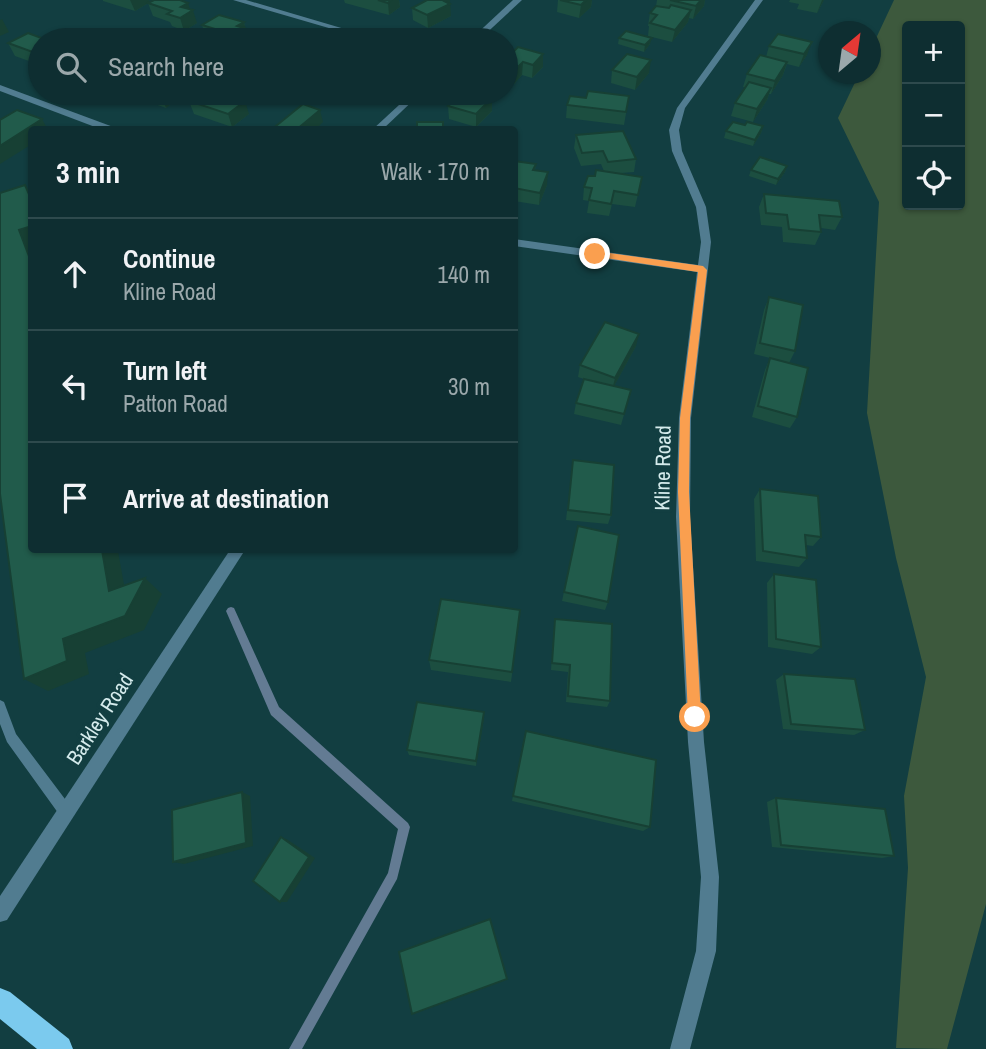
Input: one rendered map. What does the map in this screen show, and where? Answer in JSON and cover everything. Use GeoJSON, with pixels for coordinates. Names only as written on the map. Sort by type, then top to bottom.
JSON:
{"type":"FeatureCollection","features":[{"type":"Feature","properties":{"kind":"highway"},"geometry":{"type":"LineString","coordinates":[[0,1002],[58,1049]]}},
{"type":"Feature","properties":{"kind":"street"},"geometry":{"type":"LineString","coordinates":[[237,0],[336,28]]}},
{"type":"Feature","properties":{"kind":"street"},"geometry":{"type":"LineString","coordinates":[[487,28],[518,0]]}},
{"type":"Feature","properties":{"kind":"street","name":"Kline Road"},"geometry":{"type":"LineString","coordinates":[[680,1049],[706,951],[710,877],[696,742],[683,517],[685,418],[706,242],[701,206],[677,151],[676,120],[681,108],[759,0]]}},
{"type":"Feature","properties":{"kind":"street"},"geometry":{"type":"LineString","coordinates":[[0,88],[28,98]]}},
{"type":"Feature","properties":{"kind":"street"},"geometry":{"type":"LineString","coordinates":[[46,105],[102,126]]}},
{"type":"Feature","properties":{"kind":"street"},"geometry":{"type":"LineString","coordinates":[[380,126],[403,105]]}},
{"type":"Feature","properties":{"kind":"street"},"geometry":{"type":"LineString","coordinates":[[518,243],[703,270]]}},
{"type":"Feature","properties":{"kind":"street","name":"Barkley Road"},"geometry":{"type":"LineString","coordinates":[[0,913],[236,553]]}},
{"type":"Feature","properties":{"kind":"lane"},"geometry":{"type":"LineString","coordinates":[[0,706],[11,738],[66,813]]}},
{"type":"Feature","properties":{"kind":"green space"},"geometry":{"type":"Polygon","coordinates":[[[894,0],[986,0],[986,904],[947,1049],[896,1048],[908,868],[904,796],[926,677],[896,558],[867,413],[879,202],[838,118],[854,84],[881,84],[881,28],[894,0]]]}},
{"type":"Feature","properties":{"kind":"building"},"geometry":{"type":"Polygon","coordinates":[[[154,0],[180,0],[188,3],[181,7],[193,10],[180,18],[167,14],[172,11],[148,3],[154,0]]]}},
{"type":"Feature","properties":{"kind":"building"},"geometry":{"type":"Polygon","coordinates":[[[427,0],[445,0],[450,4],[427,15],[412,8],[427,0]]]}},
{"type":"Feature","properties":{"kind":"building"},"geometry":{"type":"Polygon","coordinates":[[[560,0],[586,0],[581,5],[560,0]]]}},
{"type":"Feature","properties":{"kind":"building"},"geometry":{"type":"Polygon","coordinates":[[[670,0],[701,0],[696,6],[670,0]]]}},
{"type":"Feature","properties":{"kind":"building"},"geometry":{"type":"Polygon","coordinates":[[[671,5],[691,10],[675,30],[650,23],[657,15],[650,13],[656,6],[669,8],[671,5]]]}},
{"type":"Feature","properties":{"kind":"building"},"geometry":{"type":"Polygon","coordinates":[[[219,15],[244,22],[237,26],[244,28],[212,28],[202,25],[219,15]]]}},
{"type":"Feature","properties":{"kind":"building"},"geometry":{"type":"Polygon","coordinates":[[[626,31],[652,38],[645,45],[619,38],[626,31]]]}},
{"type":"Feature","properties":{"kind":"building"},"geometry":{"type":"Polygon","coordinates":[[[28,33],[28,50],[8,43],[28,33]]]}},
{"type":"Feature","properties":{"kind":"building"},"geometry":{"type":"Polygon","coordinates":[[[778,34],[812,42],[804,54],[769,46],[778,34]]]}},
{"type":"Feature","properties":{"kind":"building"},"geometry":{"type":"Polygon","coordinates":[[[518,47],[543,54],[533,65],[523,62],[518,67],[518,47]]]}},
{"type":"Feature","properties":{"kind":"building"},"geometry":{"type":"Polygon","coordinates":[[[627,54],[651,60],[637,77],[612,70],[627,54]]]}},
{"type":"Feature","properties":{"kind":"building"},"geometry":{"type":"Polygon","coordinates":[[[760,55],[787,62],[775,81],[747,74],[760,55]]]}},
{"type":"Feature","properties":{"kind":"building"},"geometry":{"type":"Polygon","coordinates":[[[749,82],[771,88],[757,109],[735,103],[749,82]]]}},
{"type":"Feature","properties":{"kind":"building"},"geometry":{"type":"Polygon","coordinates":[[[588,91],[629,96],[626,112],[567,105],[570,96],[586,98],[588,91]]]}},
{"type":"Feature","properties":{"kind":"building"},"geometry":{"type":"Polygon","coordinates":[[[201,105],[240,105],[228,114],[201,105]]]}},
{"type":"Feature","properties":{"kind":"building"},"geometry":{"type":"Polygon","coordinates":[[[302,105],[320,110],[301,126],[276,126],[302,105]]]}},
{"type":"Feature","properties":{"kind":"building"},"geometry":{"type":"Polygon","coordinates":[[[449,105],[485,105],[476,114],[449,105]]]}},
{"type":"Feature","properties":{"kind":"building"},"geometry":{"type":"Polygon","coordinates":[[[17,110],[42,119],[0,146],[0,120],[17,110]]]}},
{"type":"Feature","properties":{"kind":"building"},"geometry":{"type":"Polygon","coordinates":[[[417,122],[443,122],[443,126],[417,126],[417,122]]]}},
{"type":"Feature","properties":{"kind":"building"},"geometry":{"type":"Polygon","coordinates":[[[733,122],[763,126],[755,140],[726,131],[733,122]]]}},
{"type":"Feature","properties":{"kind":"building"},"geometry":{"type":"Polygon","coordinates":[[[623,131],[636,159],[608,162],[603,151],[582,153],[576,135],[623,131]]]}},
{"type":"Feature","properties":{"kind":"building"},"geometry":{"type":"Polygon","coordinates":[[[760,157],[787,166],[778,179],[751,170],[760,157]]]}},
{"type":"Feature","properties":{"kind":"building"},"geometry":{"type":"Polygon","coordinates":[[[518,162],[536,164],[533,170],[548,172],[540,193],[518,189],[518,162]]]}},
{"type":"Feature","properties":{"kind":"building"},"geometry":{"type":"Polygon","coordinates":[[[596,170],[642,177],[638,195],[614,191],[611,204],[589,200],[592,188],[584,187],[588,176],[595,176],[596,170]]]}},
{"type":"Feature","properties":{"kind":"building"},"geometry":{"type":"Polygon","coordinates":[[[25,185],[28,192],[28,227],[19,230],[28,254],[28,553],[103,553],[109,591],[145,578],[125,616],[63,639],[67,661],[24,679],[0,494],[0,193],[25,185]]]}},
{"type":"Feature","properties":{"kind":"building"},"geometry":{"type":"Polygon","coordinates":[[[764,194],[839,201],[842,217],[819,215],[821,232],[789,229],[787,215],[766,213],[764,194]]]}},
{"type":"Feature","properties":{"kind":"building"},"geometry":{"type":"Polygon","coordinates":[[[769,297],[803,305],[795,351],[760,343],[769,297]]]}},
{"type":"Feature","properties":{"kind":"building"},"geometry":{"type":"Polygon","coordinates":[[[605,322],[639,334],[615,378],[580,365],[605,322]]]}},
{"type":"Feature","properties":{"kind":"building"},"geometry":{"type":"Polygon","coordinates":[[[770,358],[808,368],[797,417],[758,406],[770,358]]]}},
{"type":"Feature","properties":{"kind":"building"},"geometry":{"type":"Polygon","coordinates":[[[584,379],[631,390],[624,414],[576,403],[584,379]]]}},
{"type":"Feature","properties":{"kind":"building"},"geometry":{"type":"Polygon","coordinates":[[[573,460],[614,465],[611,515],[568,510],[573,460]]]}},
{"type":"Feature","properties":{"kind":"building"},"geometry":{"type":"Polygon","coordinates":[[[760,489],[818,496],[821,537],[805,535],[807,558],[763,551],[760,489]]]}},
{"type":"Feature","properties":{"kind":"building"},"geometry":{"type":"Polygon","coordinates":[[[578,526],[619,535],[608,602],[564,592],[578,526]]]}},
{"type":"Feature","properties":{"kind":"building"},"geometry":{"type":"Polygon","coordinates":[[[774,574],[816,580],[821,647],[776,639],[774,574]]]}},
{"type":"Feature","properties":{"kind":"building"},"geometry":{"type":"Polygon","coordinates":[[[441,599],[520,610],[512,672],[429,660],[441,599]]]}},
{"type":"Feature","properties":{"kind":"building"},"geometry":{"type":"Polygon","coordinates":[[[555,619],[612,624],[610,701],[568,696],[570,665],[552,663],[555,619]]]}},
{"type":"Feature","properties":{"kind":"building"},"geometry":{"type":"Polygon","coordinates":[[[784,674],[855,679],[865,730],[791,724],[784,674]]]}},
{"type":"Feature","properties":{"kind":"building"},"geometry":{"type":"Polygon","coordinates":[[[417,702],[484,712],[476,761],[407,750],[417,702]]]}},
{"type":"Feature","properties":{"kind":"building"},"geometry":{"type":"Polygon","coordinates":[[[526,731],[656,760],[650,827],[513,796],[526,731]]]}},
{"type":"Feature","properties":{"kind":"building"},"geometry":{"type":"Polygon","coordinates":[[[242,792],[246,843],[173,862],[172,810],[242,792]]]}},
{"type":"Feature","properties":{"kind":"building"},"geometry":{"type":"Polygon","coordinates":[[[776,798],[885,809],[894,856],[781,845],[776,798]]]}},
{"type":"Feature","properties":{"kind":"building"},"geometry":{"type":"Polygon","coordinates":[[[281,837],[309,857],[280,902],[253,881],[281,837]]]}},
{"type":"Feature","properties":{"kind":"building"},"geometry":{"type":"Polygon","coordinates":[[[490,919],[507,979],[412,1014],[399,952],[490,919]]]}},
{"type":"Feature","properties":{"kind":"waterway"},"geometry":{"type":"LineString","coordinates":[[231,611],[275,711],[404,827],[393,875],[295,1049]]}},
{"type":"Feature","properties":{"kind":"route"},"geometry":{"type":"LineString","coordinates":[[595,254],[703,270],[685,418],[683,517],[695,717]]}}]}
